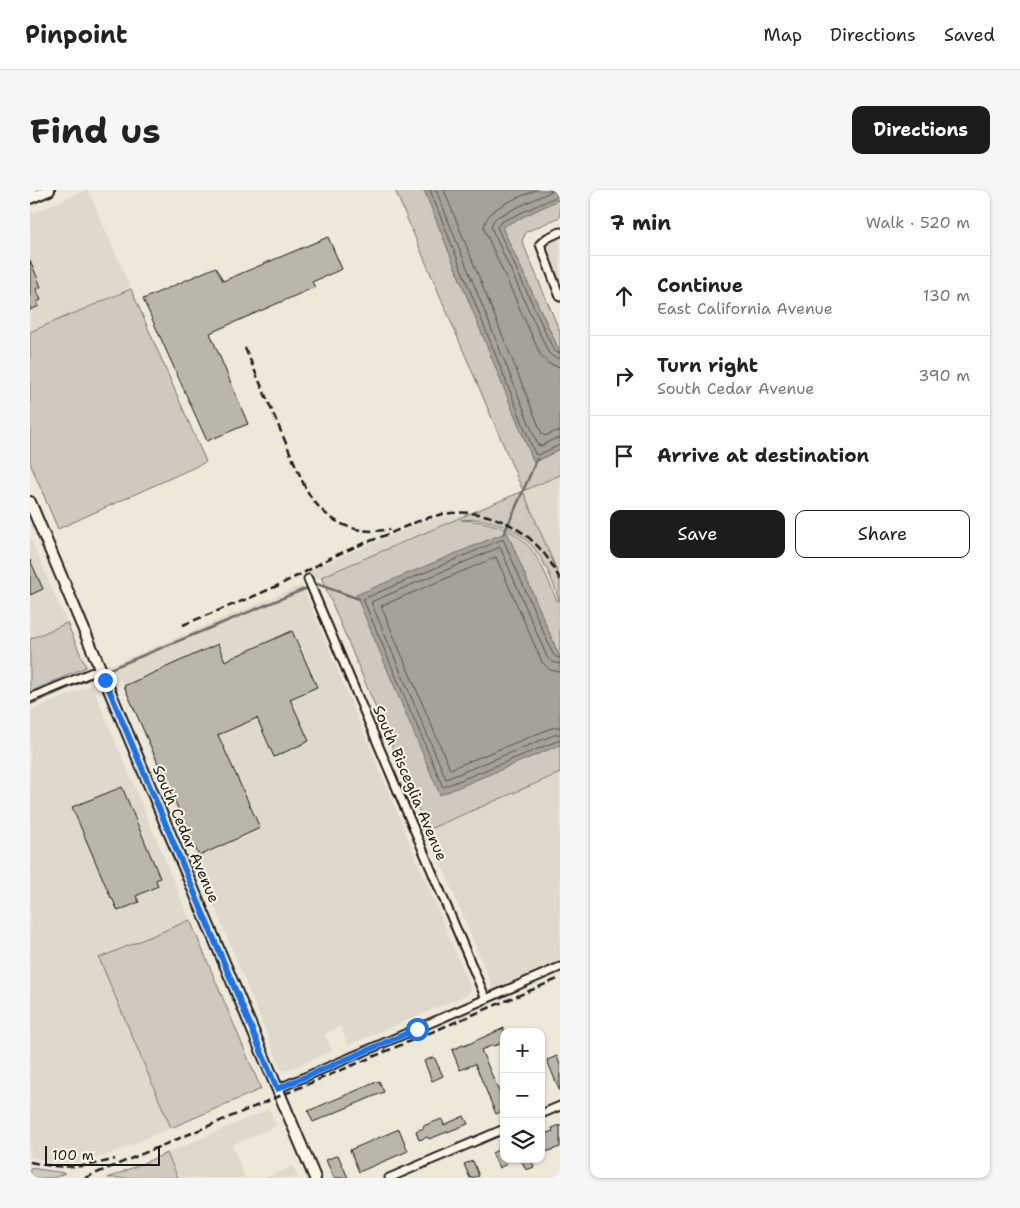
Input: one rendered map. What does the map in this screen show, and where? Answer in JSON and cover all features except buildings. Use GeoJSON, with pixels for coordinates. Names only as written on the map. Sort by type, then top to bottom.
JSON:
{"type":"FeatureCollection","features":[{"type":"Feature","properties":{"kind":"main road"},"geometry":{"type":"LineString","coordinates":[[30,198],[43,191]]}},
{"type":"Feature","properties":{"kind":"main road","name":"South Cedar Avenue"},"geometry":{"type":"LineString","coordinates":[[30,502],[315,1178]]}},
{"type":"Feature","properties":{"kind":"street"},"geometry":{"type":"LineString","coordinates":[[560,232],[547,238],[540,244],[560,297]]}},
{"type":"Feature","properties":{"kind":"street","name":"South Bisceglia Avenue"},"geometry":{"type":"LineString","coordinates":[[308,579],[486,998]]}},
{"type":"Feature","properties":{"kind":"street"},"geometry":{"type":"LineString","coordinates":[[30,698],[100,668]]}},
{"type":"Feature","properties":{"kind":"street"},"geometry":{"type":"LineString","coordinates":[[277,1089],[560,967]]}},
{"type":"Feature","properties":{"kind":"street"},"geometry":{"type":"LineString","coordinates":[[545,1112],[560,1106]]}},
{"type":"Feature","properties":{"kind":"street"},"geometry":{"type":"LineString","coordinates":[[389,1178],[500,1132]]}},
{"type":"Feature","properties":{"kind":"shaded area"},"geometry":{"type":"Polygon","coordinates":[[[87,190],[131,289],[30,332],[30,214],[87,190]]]}},
{"type":"Feature","properties":{"kind":"shaded area"},"geometry":{"type":"Polygon","coordinates":[[[395,190],[560,190],[560,217],[526,232],[522,241],[560,332],[560,475],[523,491],[395,190]]]}},
{"type":"Feature","properties":{"kind":"shaded area"},"geometry":{"type":"Polygon","coordinates":[[[560,237],[560,296],[539,246],[560,237]]]}},
{"type":"Feature","properties":{"kind":"shaded area"},"geometry":{"type":"Polygon","coordinates":[[[131,289],[206,462],[58,529],[30,463],[30,332],[131,289]]]}},
{"type":"Feature","properties":{"kind":"shaded area"},"geometry":{"type":"Polygon","coordinates":[[[560,475],[560,578],[523,491],[560,475]]]}},
{"type":"Feature","properties":{"kind":"shaded area"},"geometry":{"type":"Polygon","coordinates":[[[523,491],[560,578],[560,773],[427,830],[321,577],[523,491]],[[475,519],[461,520],[499,526],[513,533],[534,553],[542,566],[557,601],[559,600],[547,569],[531,545],[520,535],[493,522],[475,519]]]}},
{"type":"Feature","properties":{"kind":"shaded area"},"geometry":{"type":"Polygon","coordinates":[[[467,515],[311,581],[307,571],[425,521],[447,516],[467,515]]]}},
{"type":"Feature","properties":{"kind":"shaded area"},"geometry":{"type":"Polygon","coordinates":[[[30,537],[67,623],[30,639],[30,537]]]}},
{"type":"Feature","properties":{"kind":"shaded area"},"geometry":{"type":"Polygon","coordinates":[[[302,585],[471,989],[469,994],[348,1045],[341,1027],[325,1034],[332,1051],[285,1071],[281,1069],[124,686],[112,665],[302,585]]]}},
{"type":"Feature","properties":{"kind":"shaded area"},"geometry":{"type":"Polygon","coordinates":[[[67,623],[86,667],[30,692],[30,639],[67,623]]]}},
{"type":"Feature","properties":{"kind":"shaded area"},"geometry":{"type":"Polygon","coordinates":[[[92,685],[190,920],[100,958],[171,1128],[102,1157],[79,1162],[52,1162],[30,1157],[30,711],[92,685]]]}},
{"type":"Feature","properties":{"kind":"shaded area"},"geometry":{"type":"Polygon","coordinates":[[[560,773],[560,963],[494,991],[427,830],[560,773]]]}},
{"type":"Feature","properties":{"kind":"shaded area"},"geometry":{"type":"Polygon","coordinates":[[[190,920],[261,1089],[171,1128],[99,958],[190,920]]]}},
{"type":"Feature","properties":{"kind":"shaded area"},"geometry":{"type":"Polygon","coordinates":[[[269,1109],[276,1126],[232,1145],[245,1178],[178,1178],[167,1153],[269,1109]]]}},
{"type":"Feature","properties":{"kind":"shaded area"},"geometry":{"type":"Polygon","coordinates":[[[167,1153],[178,1178],[108,1178],[167,1153]]]}},
{"type":"Feature","properties":{"kind":"shaded area"},"geometry":{"type":"Polygon","coordinates":[[[293,1166],[298,1178],[264,1178],[293,1166]]]}},
{"type":"Feature","properties":{"kind":"shaded area"},"geometry":{"type":"Polygon","coordinates":[[[30,1168],[65,1173],[54,1178],[30,1178],[30,1168]]]}},
{"type":"Feature","properties":{"kind":"water"},"geometry":{"type":"Polygon","coordinates":[[[424,190],[560,190],[560,199],[502,227],[560,352],[560,449],[534,463],[424,190]]]}},
{"type":"Feature","properties":{"kind":"water"},"geometry":{"type":"Polygon","coordinates":[[[507,532],[560,658],[560,745],[440,795],[356,595],[507,532]]]}},
{"type":"Feature","properties":{"kind":"waterway"},"geometry":{"type":"LineString","coordinates":[[504,534],[537,459]]}},
{"type":"Feature","properties":{"kind":"waterway"},"geometry":{"type":"LineString","coordinates":[[105,671],[317,584],[359,599]]}},
{"type":"Feature","properties":{"kind":"waterway"},"geometry":{"type":"LineString","coordinates":[[30,704],[100,674]]}},
{"type":"Feature","properties":{"kind":"railway"},"geometry":{"type":"LineString","coordinates":[[245,348],[304,485],[319,507],[339,523],[351,528],[376,531],[390,529]]}},
{"type":"Feature","properties":{"kind":"railway"},"geometry":{"type":"LineString","coordinates":[[183,625],[268,590],[352,548],[421,520],[452,513],[470,513],[486,516],[502,521],[517,529],[542,551],[560,580]]}},
{"type":"Feature","properties":{"kind":"railway"},"geometry":{"type":"LineString","coordinates":[[85,1178],[560,978]]}},
{"type":"Feature","properties":{"kind":"railway"},"geometry":{"type":"LineString","coordinates":[[30,1162],[52,1166],[73,1166],[115,1159]]}},
{"type":"Feature","properties":{"kind":"route"},"geometry":{"type":"LineString","coordinates":[[105,680],[277,1089],[417,1029]]}}]}
